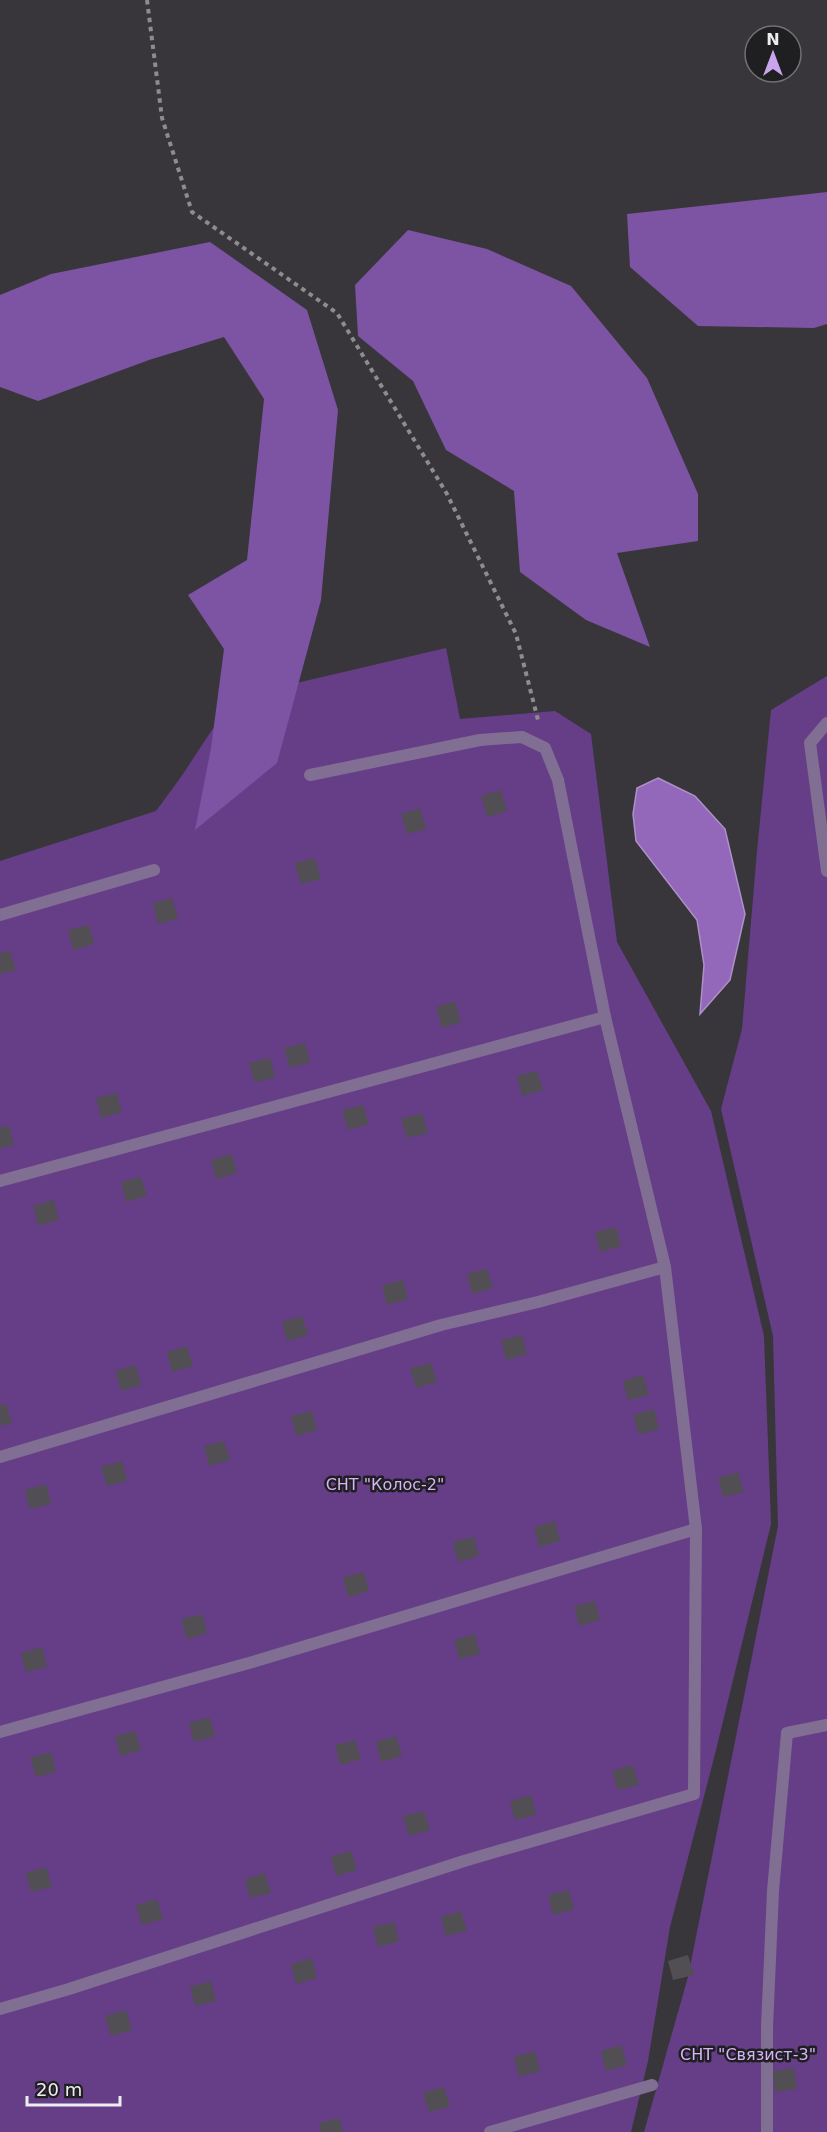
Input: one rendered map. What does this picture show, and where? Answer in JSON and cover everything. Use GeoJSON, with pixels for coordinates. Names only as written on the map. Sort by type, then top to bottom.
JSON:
{"type":"FeatureCollection","features":[{"type":"Feature","properties":{"kind":"lane"},"geometry":{"type":"LineString","coordinates":[[827,723],[810,743],[827,871]]}},
{"type":"Feature","properties":{"kind":"lane"},"geometry":{"type":"LineString","coordinates":[[0,2009],[464,1862],[694,1794],[696,1530],[665,1267],[605,1017],[558,780],[545,748],[522,737],[480,740],[310,775]]}},
{"type":"Feature","properties":{"kind":"lane"},"geometry":{"type":"LineString","coordinates":[[0,915],[154,870]]}},
{"type":"Feature","properties":{"kind":"lane"},"geometry":{"type":"LineString","coordinates":[[0,1181],[605,1017]]}},
{"type":"Feature","properties":{"kind":"lane"},"geometry":{"type":"LineString","coordinates":[[0,1457],[441,1325],[538,1302],[665,1267]]}},
{"type":"Feature","properties":{"kind":"lane"},"geometry":{"type":"LineString","coordinates":[[0,1731],[249,1663],[696,1530]]}},
{"type":"Feature","properties":{"kind":"lane"},"geometry":{"type":"LineString","coordinates":[[767,2132],[767,2027],[773,1891],[787,1733],[827,1725]]}},
{"type":"Feature","properties":{"kind":"lane"},"geometry":{"type":"LineString","coordinates":[[490,2132],[652,2085]]}},
{"type":"Feature","properties":{"kind":"path"},"geometry":{"type":"LineString","coordinates":[[147,0],[162,118],[192,212],[337,313],[447,494],[516,634],[545,748]]}},
{"type":"Feature","properties":{"kind":"green space","name":"СНТ \"Колос-2\""},"geometry":{"type":"Polygon","coordinates":[[[446,648],[460,719],[555,711],[591,734],[617,942],[711,1111],[764,1336],[771,1524],[670,1927],[648,2061],[631,2132],[0,2132],[0,861],[156,811],[233,698],[446,648]]]}},
{"type":"Feature","properties":{"kind":"green space","name":"СНТ \"Связист-3\""},"geometry":{"type":"Polygon","coordinates":[[[827,676],[827,2132],[644,2132],[688,1977],[778,1526],[773,1336],[721,1109],[742,1029],[771,710],[827,676]]]}},
{"type":"Feature","properties":{"kind":"shaded area"},"geometry":{"type":"Polygon","coordinates":[[[827,192],[827,324],[814,328],[698,326],[630,267],[627,214],[827,192]]]}},
{"type":"Feature","properties":{"kind":"shaded area"},"geometry":{"type":"Polygon","coordinates":[[[408,230],[487,249],[571,286],[647,378],[698,494],[698,541],[617,553],[650,647],[586,620],[520,572],[514,491],[446,450],[413,381],[358,336],[355,285],[408,230]]]}},
{"type":"Feature","properties":{"kind":"shaded area"},"geometry":{"type":"Polygon","coordinates":[[[210,242],[307,310],[338,410],[321,600],[277,763],[195,830],[211,748],[224,649],[188,595],[247,560],[264,399],[224,337],[149,360],[38,401],[0,387],[0,295],[51,274],[210,242]]]}},
{"type":"Feature","properties":{"kind":"shaded area"},"geometry":{"type":"Polygon","coordinates":[[[658,778],[695,796],[725,829],[745,914],[730,980],[700,1014],[704,965],[697,920],[636,841],[633,814],[637,788],[658,778]]]}},
{"type":"Feature","properties":{"kind":"building"},"geometry":{"type":"Polygon","coordinates":[[[501,790],[507,811],[487,817],[481,796],[501,790]]]}},
{"type":"Feature","properties":{"kind":"building"},"geometry":{"type":"Polygon","coordinates":[[[420,808],[426,829],[407,834],[401,814],[420,808]]]}},
{"type":"Feature","properties":{"kind":"building"},"geometry":{"type":"Polygon","coordinates":[[[315,858],[321,879],[301,884],[295,863],[315,858]]]}},
{"type":"Feature","properties":{"kind":"building"},"geometry":{"type":"Polygon","coordinates":[[[172,898],[178,919],[158,924],[153,903],[172,898]]]}},
{"type":"Feature","properties":{"kind":"building"},"geometry":{"type":"Polygon","coordinates":[[[89,925],[94,944],[73,950],[68,930],[89,925]]]}},
{"type":"Feature","properties":{"kind":"building"},"geometry":{"type":"Polygon","coordinates":[[[10,951],[16,970],[0,974],[0,953],[10,951]]]}},
{"type":"Feature","properties":{"kind":"building"},"geometry":{"type":"Polygon","coordinates":[[[455,1001],[461,1022],[442,1028],[436,1007],[455,1001]]]}},
{"type":"Feature","properties":{"kind":"building"},"geometry":{"type":"Polygon","coordinates":[[[305,1043],[310,1062],[290,1068],[284,1048],[305,1043]]]}},
{"type":"Feature","properties":{"kind":"building"},"geometry":{"type":"Polygon","coordinates":[[[270,1058],[275,1077],[255,1083],[249,1063],[270,1058]]]}},
{"type":"Feature","properties":{"kind":"building"},"geometry":{"type":"Polygon","coordinates":[[[537,1071],[543,1090],[522,1096],[517,1076],[537,1071]]]}},
{"type":"Feature","properties":{"kind":"building"},"geometry":{"type":"Polygon","coordinates":[[[117,1093],[122,1112],[101,1118],[96,1098],[117,1093]]]}},
{"type":"Feature","properties":{"kind":"building"},"geometry":{"type":"Polygon","coordinates":[[[363,1105],[369,1124],[348,1130],[342,1110],[363,1105]]]}},
{"type":"Feature","properties":{"kind":"building"},"geometry":{"type":"Polygon","coordinates":[[[422,1113],[428,1133],[407,1138],[401,1119],[422,1113]]]}},
{"type":"Feature","properties":{"kind":"building"},"geometry":{"type":"Polygon","coordinates":[[[9,1125],[14,1145],[0,1148],[0,1128],[9,1125]]]}},
{"type":"Feature","properties":{"kind":"building"},"geometry":{"type":"Polygon","coordinates":[[[232,1154],[237,1173],[216,1179],[211,1160],[232,1154]]]}},
{"type":"Feature","properties":{"kind":"building"},"geometry":{"type":"Polygon","coordinates":[[[141,1177],[147,1196],[126,1202],[121,1182],[141,1177]]]}},
{"type":"Feature","properties":{"kind":"building"},"geometry":{"type":"Polygon","coordinates":[[[54,1200],[59,1220],[38,1226],[33,1206],[54,1200]]]}},
{"type":"Feature","properties":{"kind":"building"},"geometry":{"type":"Polygon","coordinates":[[[616,1227],[621,1246],[600,1252],[595,1232],[616,1227]]]}},
{"type":"Feature","properties":{"kind":"building"},"geometry":{"type":"Polygon","coordinates":[[[487,1269],[493,1288],[472,1294],[467,1274],[487,1269]]]}},
{"type":"Feature","properties":{"kind":"building"},"geometry":{"type":"Polygon","coordinates":[[[403,1280],[408,1299],[387,1305],[382,1285],[403,1280]]]}},
{"type":"Feature","properties":{"kind":"building"},"geometry":{"type":"Polygon","coordinates":[[[302,1316],[308,1335],[287,1341],[282,1322],[302,1316]]]}},
{"type":"Feature","properties":{"kind":"building"},"geometry":{"type":"Polygon","coordinates":[[[522,1335],[527,1354],[506,1360],[501,1340],[522,1335]]]}},
{"type":"Feature","properties":{"kind":"building"},"geometry":{"type":"Polygon","coordinates":[[[187,1346],[193,1366],[172,1372],[167,1352],[187,1346]]]}},
{"type":"Feature","properties":{"kind":"building"},"geometry":{"type":"Polygon","coordinates":[[[431,1363],[437,1382],[416,1388],[410,1368],[431,1363]]]}},
{"type":"Feature","properties":{"kind":"building"},"geometry":{"type":"Polygon","coordinates":[[[136,1365],[141,1385],[121,1391],[115,1371],[136,1365]]]}},
{"type":"Feature","properties":{"kind":"building"},"geometry":{"type":"Polygon","coordinates":[[[643,1375],[649,1395],[628,1400],[623,1381],[643,1375]]]}},
{"type":"Feature","properties":{"kind":"building"},"geometry":{"type":"Polygon","coordinates":[[[6,1404],[12,1423],[0,1426],[0,1405],[6,1404]]]}},
{"type":"Feature","properties":{"kind":"building"},"geometry":{"type":"Polygon","coordinates":[[[654,1409],[659,1429],[639,1435],[633,1415],[654,1409]]]}},
{"type":"Feature","properties":{"kind":"building"},"geometry":{"type":"Polygon","coordinates":[[[312,1411],[317,1430],[296,1436],[291,1416],[312,1411]]]}},
{"type":"Feature","properties":{"kind":"building"},"geometry":{"type":"Polygon","coordinates":[[[224,1441],[230,1460],[209,1466],[204,1446],[224,1441]]]}},
{"type":"Feature","properties":{"kind":"building"},"geometry":{"type":"Polygon","coordinates":[[[122,1461],[127,1481],[107,1486],[101,1467],[122,1461]]]}},
{"type":"Feature","properties":{"kind":"building"},"geometry":{"type":"Polygon","coordinates":[[[738,1472],[744,1492],[723,1497],[718,1478],[738,1472]]]}},
{"type":"Feature","properties":{"kind":"building"},"geometry":{"type":"Polygon","coordinates":[[[46,1484],[51,1504],[30,1509],[25,1490],[46,1484]]]}},
{"type":"Feature","properties":{"kind":"building"},"geometry":{"type":"Polygon","coordinates":[[[555,1521],[560,1541],[539,1547],[534,1527],[555,1521]]]}},
{"type":"Feature","properties":{"kind":"building"},"geometry":{"type":"Polygon","coordinates":[[[474,1537],[479,1556],[458,1562],[453,1542],[474,1537]]]}},
{"type":"Feature","properties":{"kind":"building"},"geometry":{"type":"Polygon","coordinates":[[[364,1572],[369,1591],[348,1597],[343,1577],[364,1572]]]}},
{"type":"Feature","properties":{"kind":"building"},"geometry":{"type":"Polygon","coordinates":[[[595,1601],[600,1620],[579,1626],[574,1606],[595,1601]]]}},
{"type":"Feature","properties":{"kind":"building"},"geometry":{"type":"Polygon","coordinates":[[[202,1614],[207,1633],[187,1639],[181,1619],[202,1614]]]}},
{"type":"Feature","properties":{"kind":"building"},"geometry":{"type":"Polygon","coordinates":[[[475,1634],[480,1654],[459,1659],[454,1640],[475,1634]]]}},
{"type":"Feature","properties":{"kind":"building"},"geometry":{"type":"Polygon","coordinates":[[[42,1647],[47,1667],[26,1672],[21,1653],[42,1647]]]}},
{"type":"Feature","properties":{"kind":"building"},"geometry":{"type":"Polygon","coordinates":[[[210,1717],[215,1736],[194,1742],[189,1723],[210,1717]]]}},
{"type":"Feature","properties":{"kind":"building"},"geometry":{"type":"Polygon","coordinates":[[[135,1731],[141,1750],[120,1756],[115,1736],[135,1731]]]}},
{"type":"Feature","properties":{"kind":"building"},"geometry":{"type":"Polygon","coordinates":[[[396,1736],[402,1756],[381,1762],[376,1742],[396,1736]]]}},
{"type":"Feature","properties":{"kind":"building"},"geometry":{"type":"Polygon","coordinates":[[[355,1740],[361,1759],[340,1765],[335,1745],[355,1740]]]}},
{"type":"Feature","properties":{"kind":"building"},"geometry":{"type":"Polygon","coordinates":[[[51,1752],[56,1772],[36,1777],[30,1758],[51,1752]]]}},
{"type":"Feature","properties":{"kind":"building"},"geometry":{"type":"Polygon","coordinates":[[[633,1765],[639,1785],[618,1790],[612,1771],[633,1765]]]}},
{"type":"Feature","properties":{"kind":"building"},"geometry":{"type":"Polygon","coordinates":[[[531,1795],[536,1815],[515,1820],[510,1801],[531,1795]]]}},
{"type":"Feature","properties":{"kind":"building"},"geometry":{"type":"Polygon","coordinates":[[[424,1811],[430,1830],[409,1836],[403,1816],[424,1811]]]}},
{"type":"Feature","properties":{"kind":"building"},"geometry":{"type":"Polygon","coordinates":[[[351,1851],[357,1870],[336,1876],[331,1856],[351,1851]]]}},
{"type":"Feature","properties":{"kind":"building"},"geometry":{"type":"Polygon","coordinates":[[[46,1867],[52,1887],[31,1892],[26,1873],[46,1867]]]}},
{"type":"Feature","properties":{"kind":"building"},"geometry":{"type":"Polygon","coordinates":[[[265,1873],[271,1893],[250,1898],[245,1879],[265,1873]]]}},
{"type":"Feature","properties":{"kind":"building"},"geometry":{"type":"Polygon","coordinates":[[[569,1890],[574,1909],[553,1915],[548,1895],[569,1890]]]}},
{"type":"Feature","properties":{"kind":"building"},"geometry":{"type":"Polygon","coordinates":[[[157,1899],[163,1919],[142,1925],[136,1905],[157,1899]]]}},
{"type":"Feature","properties":{"kind":"building"},"geometry":{"type":"Polygon","coordinates":[[[461,1911],[467,1931],[446,1936],[441,1917],[461,1911]]]}},
{"type":"Feature","properties":{"kind":"building"},"geometry":{"type":"Polygon","coordinates":[[[394,1922],[399,1941],[378,1947],[373,1927],[394,1922]]]}},
{"type":"Feature","properties":{"kind":"building"},"geometry":{"type":"Polygon","coordinates":[[[688,1955],[694,1975],[673,1980],[668,1961],[688,1955]]]}},
{"type":"Feature","properties":{"kind":"building"},"geometry":{"type":"Polygon","coordinates":[[[312,1958],[317,1978],[296,1984],[291,1964],[312,1958]]]}},
{"type":"Feature","properties":{"kind":"building"},"geometry":{"type":"Polygon","coordinates":[[[211,1981],[216,2001],[195,2006],[190,1987],[211,1981]]]}},
{"type":"Feature","properties":{"kind":"building"},"geometry":{"type":"Polygon","coordinates":[[[126,2010],[132,2030],[111,2036],[105,2016],[126,2010]]]}},
{"type":"Feature","properties":{"kind":"building"},"geometry":{"type":"Polygon","coordinates":[[[621,2045],[627,2065],[606,2071],[601,2051],[621,2045]]]}},
{"type":"Feature","properties":{"kind":"building"},"geometry":{"type":"Polygon","coordinates":[[[535,2051],[540,2071],[519,2077],[514,2057],[535,2051]]]}},
{"type":"Feature","properties":{"kind":"building"},"geometry":{"type":"Polygon","coordinates":[[[794,2068],[797,2089],[775,2092],[773,2071],[794,2068]]]}},
{"type":"Feature","properties":{"kind":"building"},"geometry":{"type":"Polygon","coordinates":[[[444,2087],[450,2107],[429,2112],[423,2093],[444,2087]]]}},
{"type":"Feature","properties":{"kind":"building"},"geometry":{"type":"Polygon","coordinates":[[[339,2118],[343,2132],[321,2132],[319,2123],[339,2118]]]}}]}
